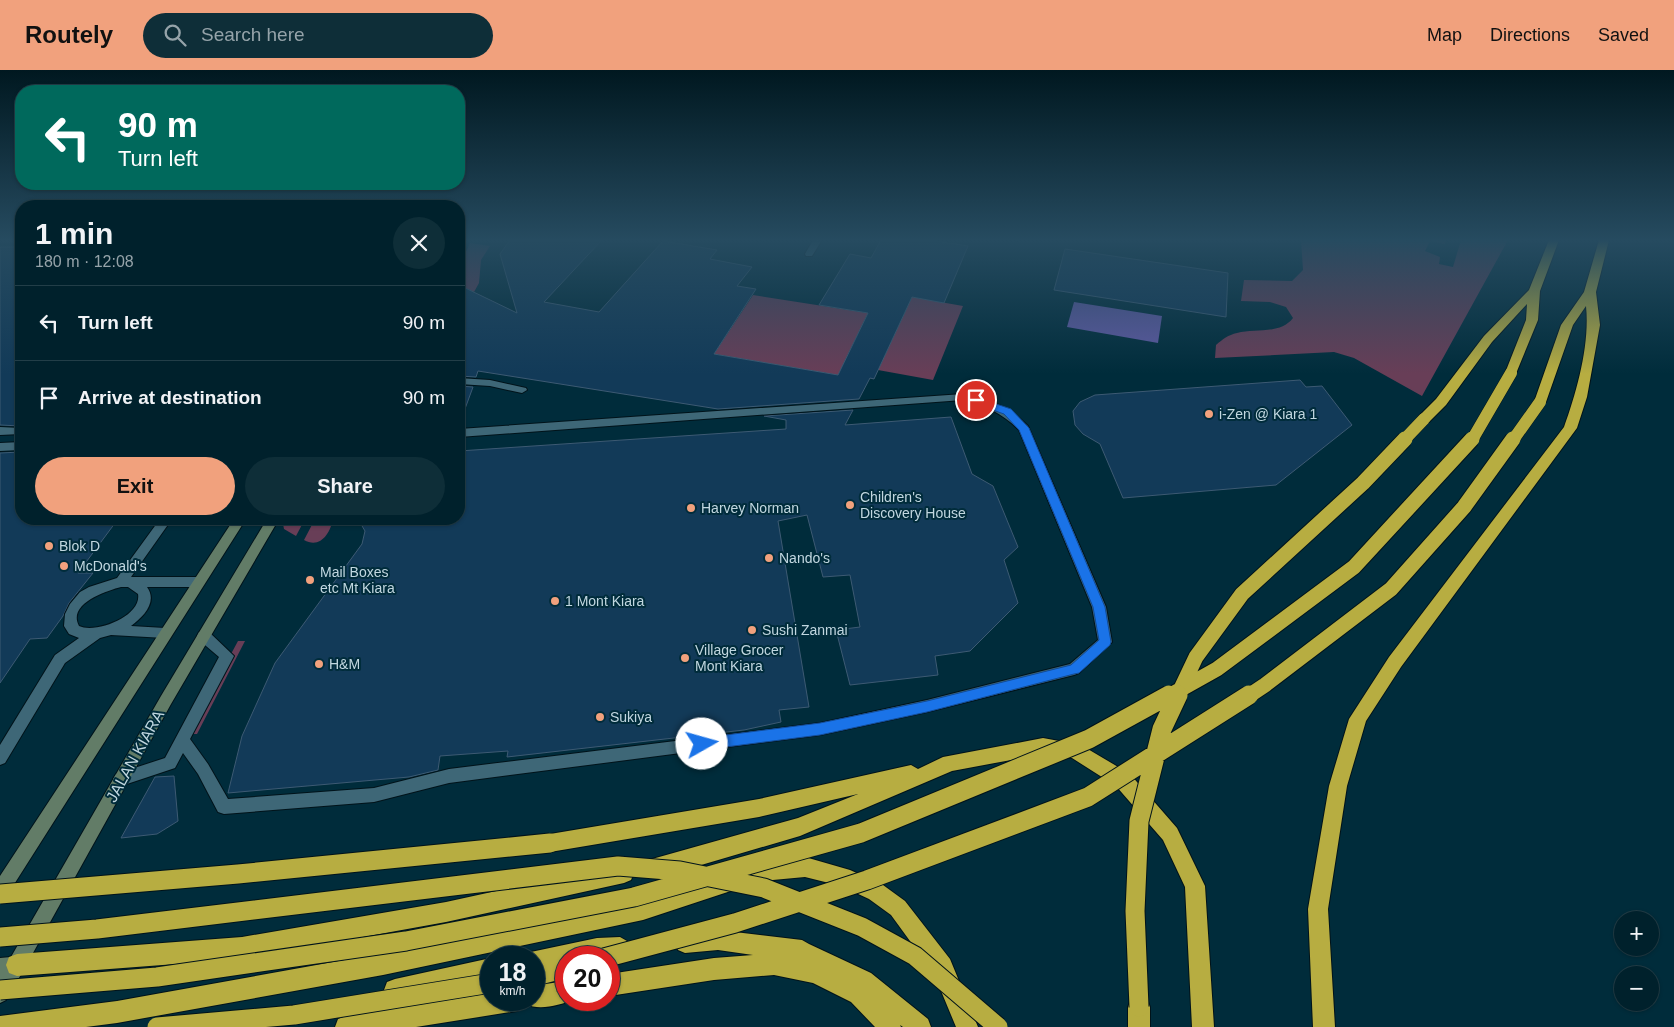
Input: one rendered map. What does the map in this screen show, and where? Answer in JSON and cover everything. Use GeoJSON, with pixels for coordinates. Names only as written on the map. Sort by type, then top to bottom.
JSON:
{"type":"FeatureCollection","features":[{"type":"Feature","properties":{"kind":"highway"},"geometry":{"type":"LineString","coordinates":[[0,990],[157,977],[406,941],[634,896],[861,833],[1089,739],[1217,669],[1354,568],[1471,440],[1511,373],[1532,320],[1534,291],[1536,285]]}},
{"type":"Feature","properties":{"kind":"highway"},"geometry":{"type":"LineString","coordinates":[[620,954],[735,923],[858,883],[1088,797],[1265,685],[1391,589],[1464,507],[1540,402],[1567,325],[1590,292],[1592,285]]}},
{"type":"Feature","properties":{"kind":"highway"},"geometry":{"type":"LineString","coordinates":[[1139,1017],[1135,911],[1139,821],[1162,729],[1196,657],[1242,594],[1363,483],[1440,402],[1488,339],[1534,291]]}},
{"type":"Feature","properties":{"kind":"highway"},"geometry":{"type":"LineString","coordinates":[[1324,1027],[1318,909],[1338,786],[1358,719],[1395,662],[1570,428],[1581,397],[1594,325],[1590,292]]}},
{"type":"Feature","properties":{"kind":"highway"},"geometry":{"type":"LineString","coordinates":[[0,893],[238,874],[550,842],[759,808],[952,763],[1043,746],[1075,751],[1123,780],[1170,834],[1195,886],[1203,1027]]}},
{"type":"Feature","properties":{"kind":"highway"},"geometry":{"type":"LineString","coordinates":[[9,966],[242,948],[446,912],[691,859],[800,827],[952,763]]}},
{"type":"Feature","properties":{"kind":"highway"},"geometry":{"type":"LineString","coordinates":[[0,938],[106,928],[618,866],[680,871],[764,888],[862,927],[915,956],[998,1027]]}},
{"type":"Feature","properties":{"kind":"highway"},"geometry":{"type":"LineString","coordinates":[[0,1027],[117,1012],[383,964],[644,910],[761,871],[805,867],[843,877],[876,892],[898,908],[942,967],[967,1027]]}},
{"type":"Feature","properties":{"kind":"highway"},"geometry":{"type":"LineString","coordinates":[[545,958],[597,949],[718,940],[802,951],[863,981],[920,1027]]}},
{"type":"Feature","properties":{"kind":"highway"},"geometry":{"type":"LineString","coordinates":[[620,984],[714,969],[774,964],[815,973],[859,994],[890,1027]]}},
{"type":"Feature","properties":{"kind":"highway"},"geometry":{"type":"LineString","coordinates":[[209,1027],[480,971]]}},
{"type":"Feature","properties":{"kind":"highway"},"geometry":{"type":"LineString","coordinates":[[157,1027],[294,1015],[480,985]]}},
{"type":"Feature","properties":{"kind":"highway"},"geometry":{"type":"LineString","coordinates":[[346,1027],[480,1006]]}},
{"type":"Feature","properties":{"kind":"main road"},"geometry":{"type":"LineString","coordinates":[[0,893],[236,525]]}},
{"type":"Feature","properties":{"kind":"main road","name":"JALAN KIARA"},"geometry":{"type":"LineString","coordinates":[[0,994],[9,966],[269,525]]}},
{"type":"Feature","properties":{"kind":"lane"},"geometry":{"type":"LineString","coordinates":[[465,381],[490,383],[522,390]]}},
{"type":"Feature","properties":{"kind":"lane"},"geometry":{"type":"LineString","coordinates":[[182,739],[203,770],[224,807],[374,795],[449,776],[839,725],[927,706],[1074,669],[1105,642],[1099,607],[1024,428],[1008,412],[989,404],[963,397],[465,433]]}},
{"type":"Feature","properties":{"kind":"lane"},"geometry":{"type":"LineString","coordinates":[[0,431],[15,431]]}},
{"type":"Feature","properties":{"kind":"lane"},"geometry":{"type":"LineString","coordinates":[[0,447],[15,446]]}},
{"type":"Feature","properties":{"kind":"lane"},"geometry":{"type":"LineString","coordinates":[[126,582],[162,525]]}},
{"type":"Feature","properties":{"kind":"lane"},"geometry":{"type":"LineString","coordinates":[[0,758],[60,659],[104,632],[122,624],[141,608],[145,599],[145,592],[140,586],[126,582]]}},
{"type":"Feature","properties":{"kind":"lane"},"geometry":{"type":"LineString","coordinates":[[165,633],[76,632],[71,627],[69,620],[76,604],[90,593],[108,585],[126,582],[198,582]]}},
{"type":"Feature","properties":{"kind":"lane"},"geometry":{"type":"LineString","coordinates":[[121,779],[170,763],[227,656],[204,636]]}},
{"type":"Feature","properties":{"kind":"shaded area"},"geometry":{"type":"Polygon","coordinates":[[[465,285],[478,285],[474,292],[465,288],[465,285]]]}},
{"type":"Feature","properties":{"kind":"shaded area"},"geometry":{"type":"Polygon","coordinates":[[[1243,285],[1483,285],[1422,396],[1354,358],[1334,352],[1215,358],[1216,345],[1228,336],[1244,332],[1274,329],[1288,323],[1293,318],[1286,307],[1270,302],[1241,301],[1243,285]]]}},
{"type":"Feature","properties":{"kind":"shaded area"},"geometry":{"type":"Polygon","coordinates":[[[753,295],[868,313],[838,375],[714,354],[753,295]]]}},
{"type":"Feature","properties":{"kind":"shaded area"},"geometry":{"type":"Polygon","coordinates":[[[912,297],[963,306],[933,380],[878,370],[912,297]]]}},
{"type":"Feature","properties":{"kind":"shaded area"},"geometry":{"type":"Polygon","coordinates":[[[1074,302],[1162,316],[1158,343],[1067,327],[1074,302]]]}},
{"type":"Feature","properties":{"kind":"shaded area"},"geometry":{"type":"Polygon","coordinates":[[[283,525],[302,525],[296,536],[284,529],[283,525]]]}},
{"type":"Feature","properties":{"kind":"shaded area"},"geometry":{"type":"Polygon","coordinates":[[[312,525],[331,525],[327,535],[319,541],[315,543],[304,540],[312,525]]]}},
{"type":"Feature","properties":{"kind":"shaded area"},"geometry":{"type":"Polygon","coordinates":[[[238,641],[245,641],[197,734],[188,734],[238,641]]]}},
{"type":"Feature","properties":{"kind":"building"},"geometry":{"type":"Polygon","coordinates":[[[0,285],[15,285],[15,426],[0,425],[0,285]]]}},
{"type":"Feature","properties":{"kind":"building"},"geometry":{"type":"Polygon","coordinates":[[[509,285],[560,285],[544,302],[599,312],[624,285],[738,285],[737,286],[756,289],[714,354],[838,375],[868,313],[819,305],[831,285],[952,285],[944,303],[912,297],[874,379],[870,378],[859,399],[718,409],[478,371],[476,377],[465,376],[465,288],[517,313],[509,285]]]}},
{"type":"Feature","properties":{"kind":"building"},"geometry":{"type":"Polygon","coordinates":[[[1055,285],[1227,285],[1226,317],[1054,290],[1055,285]]]}},
{"type":"Feature","properties":{"kind":"building"},"geometry":{"type":"Polygon","coordinates":[[[1300,380],[1306,387],[1322,386],[1352,425],[1276,485],[1123,498],[1100,444],[1083,434],[1075,425],[1073,411],[1080,402],[1095,395],[1300,380]]]}},
{"type":"Feature","properties":{"kind":"building"},"geometry":{"type":"Polygon","coordinates":[[[465,386],[473,387],[465,409],[465,386]]]}},
{"type":"Feature","properties":{"kind":"building","name":"1 Mont Kiara"},"geometry":{"type":"Polygon","coordinates":[[[853,410],[845,425],[951,417],[972,474],[993,486],[1018,547],[1004,560],[1018,603],[970,651],[935,656],[938,675],[850,685],[836,630],[860,627],[850,575],[823,577],[807,515],[778,521],[809,707],[779,710],[781,722],[744,730],[507,757],[508,751],[440,756],[438,770],[409,777],[228,793],[242,736],[275,663],[362,544],[365,531],[362,525],[465,525],[465,451],[786,429],[786,420],[764,416],[853,410]]]}},
{"type":"Feature","properties":{"kind":"building"},"geometry":{"type":"Polygon","coordinates":[[[15,452],[15,525],[114,525],[78,573],[93,573],[69,603],[63,616],[47,638],[30,639],[0,683],[0,453],[15,452]]]}},
{"type":"Feature","properties":{"kind":"building"},"geometry":{"type":"Polygon","coordinates":[[[174,776],[178,821],[157,834],[121,838],[155,777],[174,776]]]}},
{"type":"Feature","properties":{"kind":"place","name":"i-Zen @ Kiara 1"},"geometry":{"type":"Point","coordinates":[1209,414]}},
{"type":"Feature","properties":{"kind":"place","name":"Children's Discovery House"},"geometry":{"type":"Point","coordinates":[850,505]}},
{"type":"Feature","properties":{"kind":"place","name":"Harvey Norman"},"geometry":{"type":"Point","coordinates":[691,508]}},
{"type":"Feature","properties":{"kind":"place","name":"Blok D"},"geometry":{"type":"Point","coordinates":[49,546]}},
{"type":"Feature","properties":{"kind":"place","name":"Nando's"},"geometry":{"type":"Point","coordinates":[769,558]}},
{"type":"Feature","properties":{"kind":"place","name":"McDonald's"},"geometry":{"type":"Point","coordinates":[64,566]}},
{"type":"Feature","properties":{"kind":"place","name":"Mail Boxes etc Mt Kiara"},"geometry":{"type":"Point","coordinates":[310,580]}},
{"type":"Feature","properties":{"kind":"place","name":"1 Mont Kiara"},"geometry":{"type":"Point","coordinates":[555,601]}},
{"type":"Feature","properties":{"kind":"place","name":"Sushi Zanmai"},"geometry":{"type":"Point","coordinates":[752,630]}},
{"type":"Feature","properties":{"kind":"place","name":"Village Grocer Mont Kiara"},"geometry":{"type":"Point","coordinates":[685,658]}},
{"type":"Feature","properties":{"kind":"place","name":"H&M"},"geometry":{"type":"Point","coordinates":[319,664]}},
{"type":"Feature","properties":{"kind":"place","name":"Sukiya"},"geometry":{"type":"Point","coordinates":[600,717]}},
{"type":"Feature","properties":{"kind":"route"},"geometry":{"type":"LineString","coordinates":[[702,744],[820,729],[927,706],[1074,669],[1105,642],[1099,607],[1024,428],[1008,412],[976,400]]}}]}
